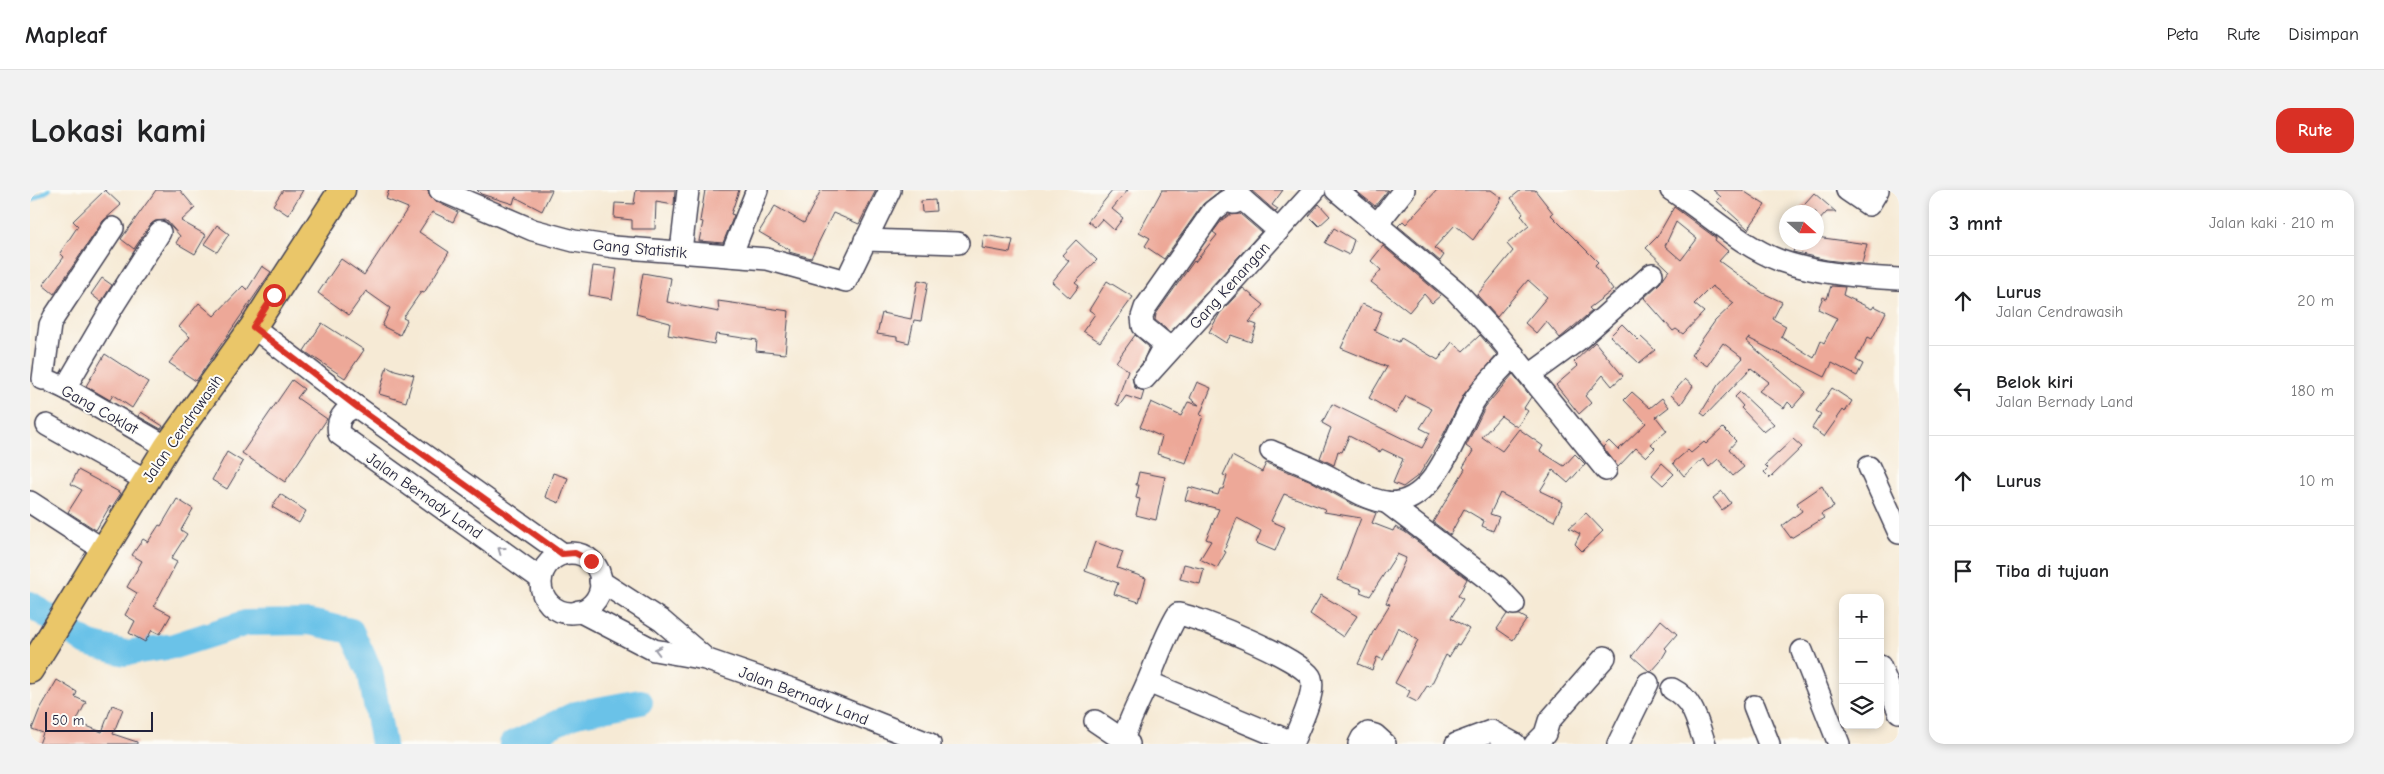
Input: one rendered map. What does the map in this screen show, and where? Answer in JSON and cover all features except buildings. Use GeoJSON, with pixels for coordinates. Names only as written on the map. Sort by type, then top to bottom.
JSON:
{"type":"FeatureCollection","features":[{"type":"Feature","properties":{"kind":"main road","name":"Jalan Cendrawasih"},"geometry":{"type":"LineString","coordinates":[[31,669],[167,447],[253,327],[342,190]]}},
{"type":"Feature","properties":{"kind":"street","name":"Gang Statistik"},"geometry":{"type":"LineString","coordinates":[[440,190],[533,230],[574,241],[614,248],[681,251],[768,259],[846,282],[865,240]]}},
{"type":"Feature","properties":{"kind":"street"},"geometry":{"type":"LineString","coordinates":[[681,251],[688,190]]}},
{"type":"Feature","properties":{"kind":"street"},"geometry":{"type":"LineString","coordinates":[[731,256],[757,190]]}},
{"type":"Feature","properties":{"kind":"street"},"geometry":{"type":"LineString","coordinates":[[890,190],[865,240],[958,243]]}},
{"type":"Feature","properties":{"kind":"street","name":"Gang Kenangan"},"geometry":{"type":"LineString","coordinates":[[1238,194],[1234,203],[1226,201],[1213,211],[1145,308],[1142,316],[1143,326],[1165,344],[1144,380],[1315,190]]}},
{"type":"Feature","properties":{"kind":"street"},"geometry":{"type":"LineString","coordinates":[[1336,190],[1456,291],[1514,355],[1606,470]]}},
{"type":"Feature","properties":{"kind":"street"},"geometry":{"type":"LineString","coordinates":[[1377,224],[1404,190]]}},
{"type":"Feature","properties":{"kind":"street"},"geometry":{"type":"LineString","coordinates":[[1671,190],[1756,249],[1781,261],[1866,277],[1899,279]]}},
{"type":"Feature","properties":{"kind":"street"},"geometry":{"type":"LineString","coordinates":[[1847,190],[1874,198]]}},
{"type":"Feature","properties":{"kind":"street"},"geometry":{"type":"LineString","coordinates":[[1238,194],[1278,230]]}},
{"type":"Feature","properties":{"kind":"street"},"geometry":{"type":"LineString","coordinates":[[37,377],[50,325],[54,317],[113,228]]}},
{"type":"Feature","properties":{"kind":"street"},"geometry":{"type":"LineString","coordinates":[[65,388],[113,306],[160,232]]}},
{"type":"Feature","properties":{"kind":"street"},"geometry":{"type":"LineString","coordinates":[[1530,375],[1578,340],[1652,274]]}},
{"type":"Feature","properties":{"kind":"street","name":"Jalan Bernady Land"},"geometry":{"type":"LineString","coordinates":[[253,327],[357,407],[562,554]]}},
{"type":"Feature","properties":{"kind":"street"},"geometry":{"type":"LineString","coordinates":[[1386,502],[1400,502],[1417,494],[1439,470],[1452,449],[1475,399],[1490,379],[1514,355]]}},
{"type":"Feature","properties":{"kind":"street","name":"Gang Coklat"},"geometry":{"type":"LineString","coordinates":[[37,377],[65,388],[167,447]]}},
{"type":"Feature","properties":{"kind":"street","name":"Jalan Bernady Land"},"geometry":{"type":"LineString","coordinates":[[357,407],[349,408],[343,413],[337,424],[339,434],[541,579]]}},
{"type":"Feature","properties":{"kind":"street"},"geometry":{"type":"LineString","coordinates":[[46,425],[146,480]]}},
{"type":"Feature","properties":{"kind":"street"},"geometry":{"type":"LineString","coordinates":[[1271,451],[1321,472],[1350,489],[1386,502],[1498,588],[1514,604]]}},
{"type":"Feature","properties":{"kind":"street"},"geometry":{"type":"LineString","coordinates":[[1869,467],[1899,533]]}},
{"type":"Feature","properties":{"kind":"street"},"geometry":{"type":"LineString","coordinates":[[30,502],[104,550]]}},
{"type":"Feature","properties":{"kind":"street"},"geometry":{"type":"LineString","coordinates":[[562,554],[584,556],[596,567],[600,588],[593,602],[578,611],[562,611],[548,602],[543,595],[541,579],[550,561],[562,554]]}},
{"type":"Feature","properties":{"kind":"street","name":"Jalan Bernady Land"},"geometry":{"type":"LineString","coordinates":[[600,581],[662,621],[706,658]]}},
{"type":"Feature","properties":{"kind":"street","name":"Jalan Bernady Land"},"geometry":{"type":"LineString","coordinates":[[578,611],[654,650],[706,658],[792,689],[930,744]]}},
{"type":"Feature","properties":{"kind":"street"},"geometry":{"type":"LineString","coordinates":[[1126,743],[1127,725],[1148,682],[1167,633],[1178,614],[1194,616],[1254,641],[1307,672],[1312,684],[1310,696],[1292,743],[1148,682]]}},
{"type":"Feature","properties":{"kind":"street"},"geometry":{"type":"LineString","coordinates":[[1802,651],[1839,744]]}},
{"type":"Feature","properties":{"kind":"street"},"geometry":{"type":"LineString","coordinates":[[1535,744],[1545,734],[1549,721],[1605,657]]}},
{"type":"Feature","properties":{"kind":"street"},"geometry":{"type":"LineString","coordinates":[[1884,676],[1899,712]]}},
{"type":"Feature","properties":{"kind":"street"},"geometry":{"type":"LineString","coordinates":[[1618,744],[1648,683]]}},
{"type":"Feature","properties":{"kind":"street"},"geometry":{"type":"LineString","coordinates":[[1672,689],[1684,695],[1691,703],[1705,744]]}},
{"type":"Feature","properties":{"kind":"street"},"geometry":{"type":"LineString","coordinates":[[1754,706],[1769,744]]}},
{"type":"Feature","properties":{"kind":"street"},"geometry":{"type":"LineString","coordinates":[[1095,721],[1126,743]]}},
{"type":"Feature","properties":{"kind":"street"},"geometry":{"type":"LineString","coordinates":[[1456,744],[1491,731],[1509,742]]}},
{"type":"Feature","properties":{"kind":"street"},"geometry":{"type":"LineString","coordinates":[[1359,744],[1368,733],[1375,735],[1386,744]]}},
{"type":"Feature","properties":{"kind":"waterway"},"geometry":{"type":"LineString","coordinates":[[30,201],[49,190]]}},
{"type":"Feature","properties":{"kind":"waterway"},"geometry":{"type":"LineString","coordinates":[[30,604],[87,643],[125,653],[174,646],[246,623],[309,622],[351,631],[370,671],[383,744]]}},
{"type":"Feature","properties":{"kind":"waterway"},"geometry":{"type":"LineString","coordinates":[[512,744],[576,714],[640,702]]}},
{"type":"Feature","properties":{"kind":"route"},"geometry":{"type":"LineString","coordinates":[[274,295],[253,327],[357,407],[562,554],[575,553],[591,561]]}}]}
